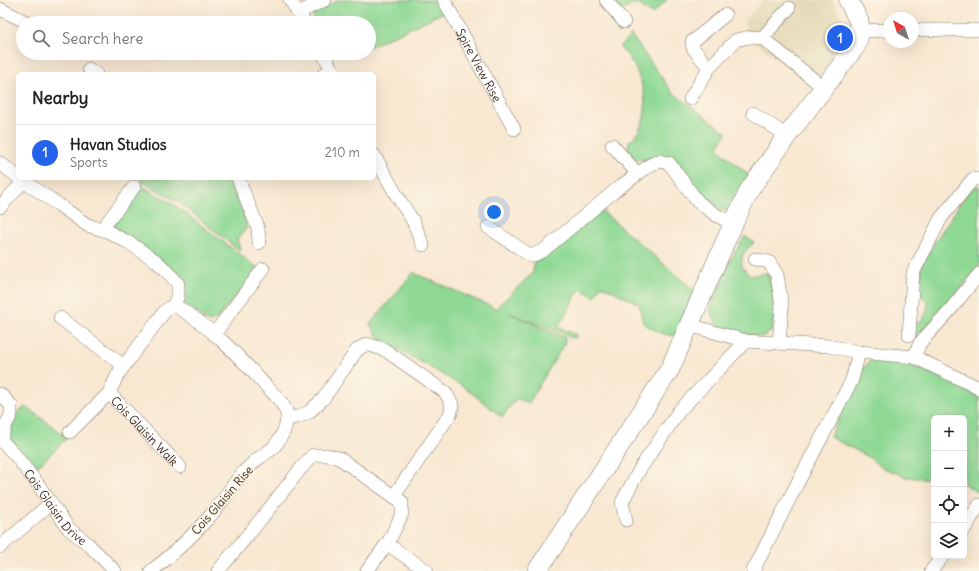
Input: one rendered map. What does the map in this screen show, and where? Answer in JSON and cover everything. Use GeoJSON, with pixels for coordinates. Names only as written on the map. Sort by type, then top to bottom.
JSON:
{"type":"FeatureCollection","features":[{"type":"Feature","properties":{"kind":"street"},"geometry":{"type":"LineString","coordinates":[[290,0],[301,16]]}},
{"type":"Feature","properties":{"kind":"street"},"geometry":{"type":"LineString","coordinates":[[305,16],[325,0]]}},
{"type":"Feature","properties":{"kind":"street","name":"Spire View Rise"},"geometry":{"type":"LineString","coordinates":[[444,0],[514,129]]}},
{"type":"Feature","properties":{"kind":"street"},"geometry":{"type":"LineString","coordinates":[[606,0],[624,22]]}},
{"type":"Feature","properties":{"kind":"street"},"geometry":{"type":"LineString","coordinates":[[537,571],[670,369],[733,224],[750,189],[787,136],[856,46],[860,30],[859,21],[848,0]]}},
{"type":"Feature","properties":{"kind":"street"},"geometry":{"type":"LineString","coordinates":[[762,38],[789,8]]}},
{"type":"Feature","properties":{"kind":"street"},"geometry":{"type":"LineString","coordinates":[[0,9],[16,17]]}},
{"type":"Feature","properties":{"kind":"street"},"geometry":{"type":"LineString","coordinates":[[709,68],[692,48],[692,42],[725,15]]}},
{"type":"Feature","properties":{"kind":"street"},"geometry":{"type":"LineString","coordinates":[[860,30],[883,30]]}},
{"type":"Feature","properties":{"kind":"street"},"geometry":{"type":"LineString","coordinates":[[919,30],[979,30]]}},
{"type":"Feature","properties":{"kind":"street"},"geometry":{"type":"LineString","coordinates":[[690,98],[709,68],[736,40],[750,37],[762,38],[824,88]]}},
{"type":"Feature","properties":{"kind":"street"},"geometry":{"type":"LineString","coordinates":[[326,60],[330,72]]}},
{"type":"Feature","properties":{"kind":"street"},"geometry":{"type":"LineString","coordinates":[[753,113],[787,136]]}},
{"type":"Feature","properties":{"kind":"street"},"geometry":{"type":"LineString","coordinates":[[612,145],[638,174]]}},
{"type":"Feature","properties":{"kind":"street"},"geometry":{"type":"LineString","coordinates":[[376,159],[413,221],[423,244]]}},
{"type":"Feature","properties":{"kind":"street"},"geometry":{"type":"LineString","coordinates":[[488,227],[531,256],[544,250],[617,189],[650,165],[659,161],[669,163],[698,202],[716,215],[733,224]]}},
{"type":"Feature","properties":{"kind":"street"},"geometry":{"type":"LineString","coordinates":[[0,163],[16,176]]}},
{"type":"Feature","properties":{"kind":"street"},"geometry":{"type":"LineString","coordinates":[[909,335],[913,273],[941,218],[973,179],[979,179]]}},
{"type":"Feature","properties":{"kind":"street"},"geometry":{"type":"LineString","coordinates":[[0,207],[19,180]]}},
{"type":"Feature","properties":{"kind":"street"},"geometry":{"type":"LineString","coordinates":[[22,180],[87,225],[107,231],[131,244],[156,261],[178,284],[178,295],[174,305],[214,334],[246,364],[282,404],[288,418],[298,417],[308,412],[323,399],[357,350],[367,344],[385,350],[445,392],[452,404],[451,413],[394,496]]}},
{"type":"Feature","properties":{"kind":"street"},"geometry":{"type":"LineString","coordinates":[[239,180],[258,228],[259,243]]}},
{"type":"Feature","properties":{"kind":"street"},"geometry":{"type":"LineString","coordinates":[[102,230],[134,187]]}},
{"type":"Feature","properties":{"kind":"street"},"geometry":{"type":"LineString","coordinates":[[755,259],[769,262],[777,275],[782,307],[779,343]]}},
{"type":"Feature","properties":{"kind":"street"},"geometry":{"type":"LineString","coordinates":[[214,334],[263,269]]}},
{"type":"Feature","properties":{"kind":"street"},"geometry":{"type":"LineString","coordinates":[[914,356],[920,343],[950,310],[979,274]]}},
{"type":"Feature","properties":{"kind":"street","name":"Cois Glaisin Walk"},"geometry":{"type":"LineString","coordinates":[[70,432],[109,394],[118,374],[165,312],[174,305]]}},
{"type":"Feature","properties":{"kind":"street"},"geometry":{"type":"LineString","coordinates":[[60,318],[124,366]]}},
{"type":"Feature","properties":{"kind":"street"},"geometry":{"type":"LineString","coordinates":[[689,325],[746,341],[828,346],[859,352],[914,356],[979,388]]}},
{"type":"Feature","properties":{"kind":"street"},"geometry":{"type":"LineString","coordinates":[[626,520],[622,502],[640,469],[679,411],[746,341]]}},
{"type":"Feature","properties":{"kind":"street"},"geometry":{"type":"LineString","coordinates":[[753,571],[852,380],[859,352]]}},
{"type":"Feature","properties":{"kind":"street","name":"Cois Glaisin Drive"},"geometry":{"type":"LineString","coordinates":[[0,394],[11,405],[11,414],[0,439],[33,477],[69,529],[87,543],[115,571]]}},
{"type":"Feature","properties":{"kind":"street","name":"Cois Glaisin Walk"},"geometry":{"type":"LineString","coordinates":[[109,394],[180,467]]}},
{"type":"Feature","properties":{"kind":"street","name":"Cois Glaisin Rise"},"geometry":{"type":"LineString","coordinates":[[151,571],[188,539],[211,514],[226,492],[243,472],[260,457],[276,446],[288,418]]}},
{"type":"Feature","properties":{"kind":"street"},"geometry":{"type":"LineString","coordinates":[[218,571],[313,455],[327,455],[339,458],[402,502],[402,514],[387,544],[367,571]]}},
{"type":"Feature","properties":{"kind":"street"},"geometry":{"type":"LineString","coordinates":[[0,547],[51,503]]}},
{"type":"Feature","properties":{"kind":"street"},"geometry":{"type":"LineString","coordinates":[[967,525],[979,505]]}},
{"type":"Feature","properties":{"kind":"street"},"geometry":{"type":"LineString","coordinates":[[387,544],[427,571]]}},
{"type":"Feature","properties":{"kind":"street"},"geometry":{"type":"LineString","coordinates":[[931,571],[941,559]]}},
{"type":"Feature","properties":{"kind":"shaded area"},"geometry":{"type":"Polygon","coordinates":[[[763,0],[832,0],[853,36],[837,59],[815,78],[811,85],[751,39],[744,21],[763,0]]]}},
{"type":"Feature","properties":{"kind":"green space"},"geometry":{"type":"Polygon","coordinates":[[[339,0],[438,0],[444,12],[376,44],[376,16],[313,16],[313,13],[339,0]]]}},
{"type":"Feature","properties":{"kind":"green space"},"geometry":{"type":"Polygon","coordinates":[[[611,0],[667,0],[652,14],[637,3],[623,10],[611,0]]]}},
{"type":"Feature","properties":{"kind":"green space"},"geometry":{"type":"Polygon","coordinates":[[[631,35],[673,93],[727,133],[717,148],[751,177],[730,213],[709,202],[699,193],[691,184],[681,166],[672,157],[666,155],[641,160],[637,159],[629,152],[629,141],[634,138],[642,125],[645,106],[639,76],[627,54],[619,47],[631,35]]]}},
{"type":"Feature","properties":{"kind":"green space"},"geometry":{"type":"Polygon","coordinates":[[[140,180],[227,180],[242,210],[247,228],[237,239],[241,249],[240,251],[177,201],[140,180]]]}},
{"type":"Feature","properties":{"kind":"green space"},"geometry":{"type":"Polygon","coordinates":[[[140,185],[172,203],[259,269],[217,319],[209,322],[186,306],[183,298],[184,288],[116,230],[114,226],[115,220],[140,185]]]}},
{"type":"Feature","properties":{"kind":"green space"},"geometry":{"type":"Polygon","coordinates":[[[979,186],[979,265],[950,302],[918,335],[913,336],[913,323],[922,321],[927,311],[928,302],[918,292],[922,264],[970,189],[979,186]]]}},
{"type":"Feature","properties":{"kind":"green space"},"geometry":{"type":"Polygon","coordinates":[[[601,210],[697,293],[678,335],[664,334],[643,323],[639,304],[601,285],[595,297],[580,289],[558,327],[577,335],[575,338],[509,313],[565,338],[564,344],[528,404],[517,398],[502,417],[464,387],[379,338],[370,324],[414,272],[497,309],[499,305],[533,273],[534,261],[541,260],[545,257],[601,210]]]}},
{"type":"Feature","properties":{"kind":"green space"},"geometry":{"type":"Polygon","coordinates":[[[745,236],[754,243],[744,253],[742,267],[750,276],[767,273],[772,287],[774,302],[773,325],[771,332],[761,337],[720,327],[714,320],[710,310],[728,264],[745,236]]]}},
{"type":"Feature","properties":{"kind":"green space"},"geometry":{"type":"Polygon","coordinates":[[[883,359],[901,361],[946,380],[979,397],[979,493],[967,486],[967,415],[931,415],[931,479],[906,477],[881,467],[869,457],[830,437],[864,367],[871,360],[883,359]]]}},
{"type":"Feature","properties":{"kind":"green space"},"geometry":{"type":"Polygon","coordinates":[[[26,407],[67,438],[35,469],[8,436],[17,412],[26,407]]]}},
{"type":"Feature","properties":{"kind":"place","name":"Havan Studios"},"geometry":{"type":"Point","coordinates":[840,38]}}]}
